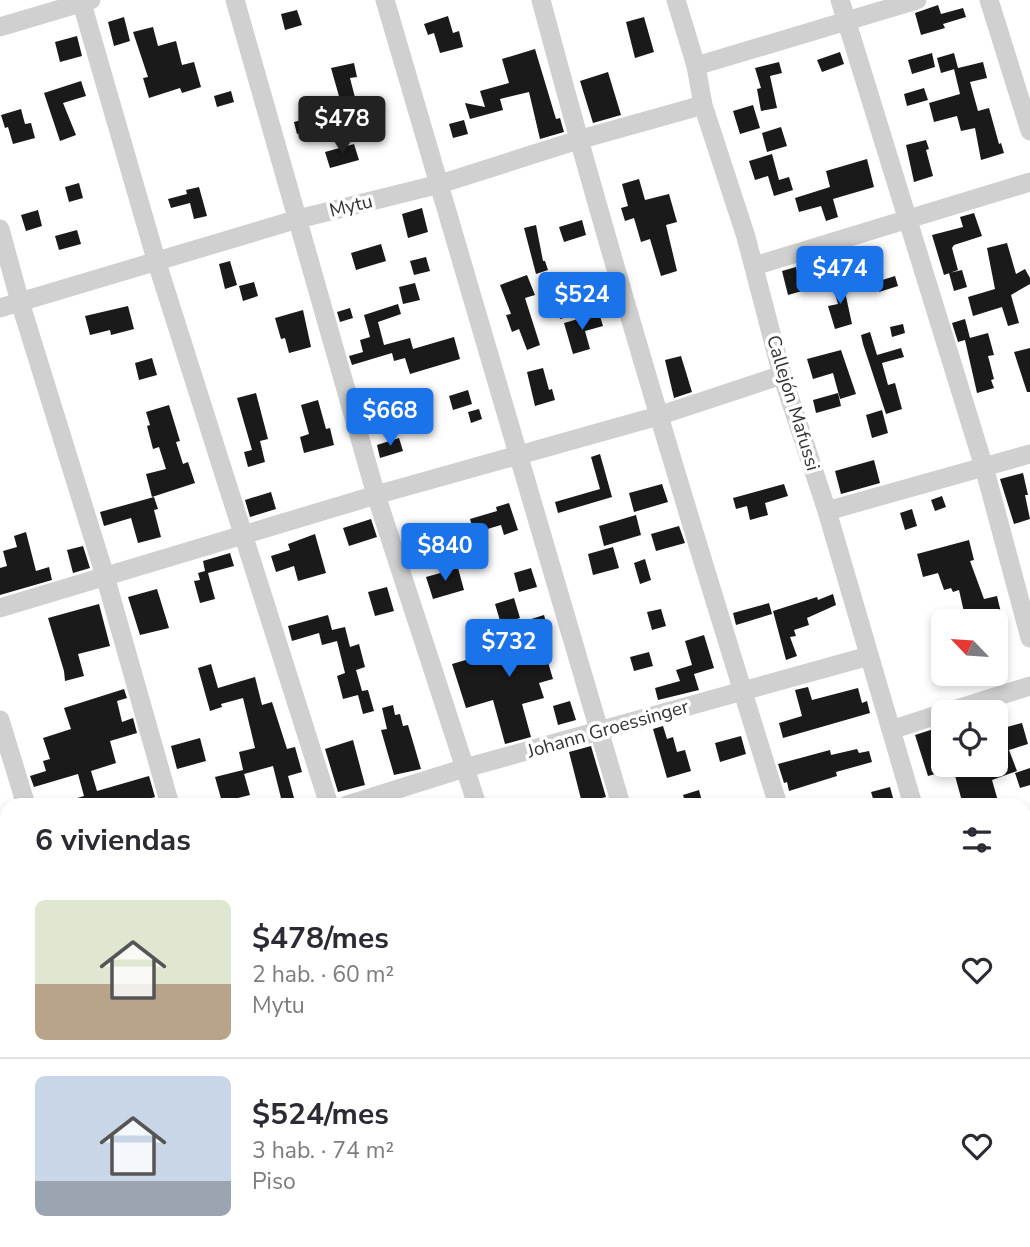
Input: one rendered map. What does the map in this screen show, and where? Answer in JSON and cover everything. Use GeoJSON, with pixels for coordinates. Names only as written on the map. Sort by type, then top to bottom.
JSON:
{"type":"FeatureCollection","features":[{"type":"Feature","properties":{"kind":"street"},"geometry":{"type":"LineString","coordinates":[[235,0],[376,495],[475,798]]}},
{"type":"Feature","properties":{"kind":"street"},"geometry":{"type":"LineString","coordinates":[[385,0],[619,798]]}},
{"type":"Feature","properties":{"kind":"street"},"geometry":{"type":"LineString","coordinates":[[541,0],[657,416],[776,798]]}},
{"type":"Feature","properties":{"kind":"street","name":"Callejón Mafussi"},"geometry":{"type":"LineString","coordinates":[[676,0],[696,66],[703,105],[754,267],[782,375],[827,511],[911,798]]}},
{"type":"Feature","properties":{"kind":"street"},"geometry":{"type":"LineString","coordinates":[[840,0],[984,467],[1030,638]]}},
{"type":"Feature","properties":{"kind":"street"},"geometry":{"type":"LineString","coordinates":[[696,66],[917,0]]}},
{"type":"Feature","properties":{"kind":"street"},"geometry":{"type":"LineString","coordinates":[[989,0],[1030,131]]}},
{"type":"Feature","properties":{"kind":"street"},"geometry":{"type":"LineString","coordinates":[[0,27],[85,1],[157,263],[327,798]]}},
{"type":"Feature","properties":{"kind":"street","name":"Mytu"},"geometry":{"type":"LineString","coordinates":[[0,308],[298,219],[440,184],[578,140],[703,105]]}},
{"type":"Feature","properties":{"kind":"street"},"geometry":{"type":"LineString","coordinates":[[754,267],[1030,182]]}},
{"type":"Feature","properties":{"kind":"street"},"geometry":{"type":"LineString","coordinates":[[0,229],[105,576],[168,798]]}},
{"type":"Feature","properties":{"kind":"street"},"geometry":{"type":"LineString","coordinates":[[0,608],[519,453],[657,416],[782,375]]}},
{"type":"Feature","properties":{"kind":"street"},"geometry":{"type":"LineString","coordinates":[[827,511],[1030,454]]}},
{"type":"Feature","properties":{"kind":"street","name":"Johann Groessinger"},"geometry":{"type":"LineString","coordinates":[[369,798],[465,768],[869,656]]}},
{"type":"Feature","properties":{"kind":"street"},"geometry":{"type":"LineString","coordinates":[[986,700],[1030,686]]}},
{"type":"Feature","properties":{"kind":"street"},"geometry":{"type":"LineString","coordinates":[[891,730],[931,717]]}},
{"type":"Feature","properties":{"kind":"street"},"geometry":{"type":"LineString","coordinates":[[0,720],[24,798]]}},
{"type":"Feature","properties":{"kind":"building"},"geometry":{"type":"Polygon","coordinates":[[[938,5],[941,14],[963,8],[966,17],[943,24],[945,28],[921,35],[915,13],[938,5]]]}},
{"type":"Feature","properties":{"kind":"building"},"geometry":{"type":"Polygon","coordinates":[[[297,10],[302,25],[285,30],[281,14],[297,10]]]}},
{"type":"Feature","properties":{"kind":"building"},"geometry":{"type":"Polygon","coordinates":[[[448,16],[453,33],[459,31],[463,47],[440,53],[434,33],[428,35],[424,24],[448,16]]]}},
{"type":"Feature","properties":{"kind":"building"},"geometry":{"type":"Polygon","coordinates":[[[124,17],[130,41],[114,46],[108,22],[124,17]]]}},
{"type":"Feature","properties":{"kind":"building"},"geometry":{"type":"Polygon","coordinates":[[[644,17],[654,52],[635,58],[626,22],[644,17]]]}},
{"type":"Feature","properties":{"kind":"building"},"geometry":{"type":"Polygon","coordinates":[[[153,27],[158,46],[176,41],[182,65],[194,62],[201,87],[182,93],[180,88],[149,98],[143,78],[148,77],[133,32],[153,27]]]}},
{"type":"Feature","properties":{"kind":"building"},"geometry":{"type":"Polygon","coordinates":[[[77,36],[82,56],[60,62],[55,42],[77,36]]]}},
{"type":"Feature","properties":{"kind":"building"},"geometry":{"type":"Polygon","coordinates":[[[535,49],[556,119],[560,118],[564,132],[540,139],[529,92],[500,99],[503,110],[470,119],[465,103],[485,107],[480,91],[509,83],[502,59],[535,49]]]}},
{"type":"Feature","properties":{"kind":"building"},"geometry":{"type":"Polygon","coordinates":[[[840,52],[844,64],[822,72],[817,60],[840,52]]]}},
{"type":"Feature","properties":{"kind":"building"},"geometry":{"type":"Polygon","coordinates":[[[932,53],[935,67],[912,74],[908,60],[932,53]]]}},
{"type":"Feature","properties":{"kind":"building"},"geometry":{"type":"Polygon","coordinates":[[[954,53],[958,68],[941,73],[937,58],[954,53]]]}},
{"type":"Feature","properties":{"kind":"building"},"geometry":{"type":"Polygon","coordinates":[[[779,62],[782,73],[770,76],[777,108],[761,111],[757,89],[761,88],[755,68],[779,62]]]}},
{"type":"Feature","properties":{"kind":"building"},"geometry":{"type":"Polygon","coordinates":[[[983,62],[987,78],[970,82],[978,111],[989,108],[1004,153],[981,160],[975,128],[961,131],[957,116],[934,122],[929,103],[960,94],[954,69],[983,62]]]}},
{"type":"Feature","properties":{"kind":"building"},"geometry":{"type":"Polygon","coordinates":[[[354,63],[357,77],[350,78],[360,117],[346,121],[331,68],[354,63]]]}},
{"type":"Feature","properties":{"kind":"building"},"geometry":{"type":"Polygon","coordinates":[[[608,72],[621,115],[593,123],[580,81],[608,72]]]}},
{"type":"Feature","properties":{"kind":"building"},"geometry":{"type":"Polygon","coordinates":[[[81,81],[86,96],[63,103],[76,135],[60,141],[44,93],[81,81]]]}},
{"type":"Feature","properties":{"kind":"building"},"geometry":{"type":"Polygon","coordinates":[[[924,88],[928,100],[907,106],[904,94],[924,88]]]}},
{"type":"Feature","properties":{"kind":"building"},"geometry":{"type":"Polygon","coordinates":[[[231,91],[234,102],[217,107],[214,96],[231,91]]]}},
{"type":"Feature","properties":{"kind":"building"},"geometry":{"type":"Polygon","coordinates":[[[753,105],[760,128],[740,134],[733,111],[753,105]]]}},
{"type":"Feature","properties":{"kind":"building"},"geometry":{"type":"Polygon","coordinates":[[[21,109],[25,124],[31,123],[35,138],[13,144],[1,115],[21,109]]]}},
{"type":"Feature","properties":{"kind":"building"},"geometry":{"type":"Polygon","coordinates":[[[309,118],[313,130],[297,134],[294,122],[309,118]]]}},
{"type":"Feature","properties":{"kind":"building"},"geometry":{"type":"Polygon","coordinates":[[[464,120],[468,134],[453,138],[449,124],[464,120]]]}},
{"type":"Feature","properties":{"kind":"building"},"geometry":{"type":"Polygon","coordinates":[[[376,122],[380,137],[360,142],[356,127],[376,122]]]}},
{"type":"Feature","properties":{"kind":"building"},"geometry":{"type":"Polygon","coordinates":[[[781,127],[787,146],[767,152],[762,133],[781,127]]]}},
{"type":"Feature","properties":{"kind":"building"},"geometry":{"type":"Polygon","coordinates":[[[926,140],[933,176],[914,182],[906,145],[926,140]]]}},
{"type":"Feature","properties":{"kind":"building"},"geometry":{"type":"Polygon","coordinates":[[[354,144],[359,160],[330,168],[325,152],[354,144]]]}},
{"type":"Feature","properties":{"kind":"building"},"geometry":{"type":"Polygon","coordinates":[[[772,154],[779,180],[789,177],[793,190],[774,196],[768,176],[755,180],[749,161],[772,154]]]}},
{"type":"Feature","properties":{"kind":"building"},"geometry":{"type":"Polygon","coordinates":[[[867,159],[874,187],[833,199],[838,217],[826,221],[821,206],[799,212],[795,198],[830,187],[826,171],[867,159]]]}},
{"type":"Feature","properties":{"kind":"building"},"geometry":{"type":"Polygon","coordinates":[[[639,179],[645,200],[669,194],[677,222],[666,225],[677,271],[661,276],[650,239],[641,242],[634,218],[625,221],[621,208],[628,206],[622,184],[639,179]]]}},
{"type":"Feature","properties":{"kind":"building"},"geometry":{"type":"Polygon","coordinates":[[[79,183],[83,198],[69,202],[65,187],[79,183]]]}},
{"type":"Feature","properties":{"kind":"building"},"geometry":{"type":"Polygon","coordinates":[[[199,187],[207,216],[194,219],[190,203],[171,208],[168,199],[187,194],[186,190],[199,187]]]}},
{"type":"Feature","properties":{"kind":"building"},"geometry":{"type":"Polygon","coordinates":[[[422,208],[428,232],[408,238],[402,214],[422,208]]]}},
{"type":"Feature","properties":{"kind":"building"},"geometry":{"type":"Polygon","coordinates":[[[38,210],[42,226],[26,231],[21,215],[38,210]]]}},
{"type":"Feature","properties":{"kind":"building"},"geometry":{"type":"Polygon","coordinates":[[[974,213],[982,236],[954,245],[952,248],[958,270],[944,275],[932,235],[963,227],[960,217],[974,213]]]}},
{"type":"Feature","properties":{"kind":"building"},"geometry":{"type":"Polygon","coordinates":[[[582,220],[586,235],[564,242],[559,227],[582,220]]]}},
{"type":"Feature","properties":{"kind":"building"},"geometry":{"type":"Polygon","coordinates":[[[536,225],[543,261],[548,270],[536,274],[524,228],[536,225]]]}},
{"type":"Feature","properties":{"kind":"building"},"geometry":{"type":"Polygon","coordinates":[[[77,230],[81,244],[59,250],[55,236],[77,230]]]}},
{"type":"Feature","properties":{"kind":"building"},"geometry":{"type":"Polygon","coordinates":[[[1007,243],[1016,274],[1025,269],[1030,278],[1030,284],[1011,295],[1019,323],[1008,326],[1002,307],[973,316],[968,297],[995,289],[987,248],[1007,243]]]}},
{"type":"Feature","properties":{"kind":"building"},"geometry":{"type":"Polygon","coordinates":[[[381,244],[386,261],[356,270],[351,253],[381,244]]]}},
{"type":"Feature","properties":{"kind":"building"},"geometry":{"type":"Polygon","coordinates":[[[426,257],[430,271],[414,275],[410,261],[426,257]]]}},
{"type":"Feature","properties":{"kind":"building"},"geometry":{"type":"Polygon","coordinates":[[[230,261],[237,285],[225,289],[219,264],[230,261]]]}},
{"type":"Feature","properties":{"kind":"building"},"geometry":{"type":"Polygon","coordinates":[[[796,267],[802,291],[788,295],[782,271],[796,267]]]}},
{"type":"Feature","properties":{"kind":"building"},"geometry":{"type":"Polygon","coordinates":[[[962,270],[967,287],[954,291],[949,273],[962,270]]]}},
{"type":"Feature","properties":{"kind":"building"},"geometry":{"type":"Polygon","coordinates":[[[527,275],[535,295],[525,298],[540,345],[527,350],[519,329],[512,332],[506,315],[511,314],[500,285],[527,275]]]}},
{"type":"Feature","properties":{"kind":"building"},"geometry":{"type":"Polygon","coordinates":[[[895,276],[898,286],[879,292],[876,282],[895,276]]]}},
{"type":"Feature","properties":{"kind":"building"},"geometry":{"type":"Polygon","coordinates":[[[842,278],[852,324],[835,329],[828,306],[838,304],[831,281],[842,278]]]}},
{"type":"Feature","properties":{"kind":"building"},"geometry":{"type":"Polygon","coordinates":[[[254,282],[258,296],[243,301],[239,286],[254,282]]]}},
{"type":"Feature","properties":{"kind":"building"},"geometry":{"type":"Polygon","coordinates":[[[415,283],[420,300],[403,304],[399,287],[415,283]]]}},
{"type":"Feature","properties":{"kind":"building"},"geometry":{"type":"Polygon","coordinates":[[[567,299],[572,316],[560,319],[556,303],[567,299]]]}},
{"type":"Feature","properties":{"kind":"building"},"geometry":{"type":"Polygon","coordinates":[[[398,304],[401,314],[378,322],[384,345],[410,338],[413,349],[454,337],[460,359],[410,374],[405,358],[394,361],[392,353],[352,365],[349,356],[363,352],[360,340],[370,337],[364,315],[398,304]]]}},
{"type":"Feature","properties":{"kind":"building"},"geometry":{"type":"Polygon","coordinates":[[[128,306],[134,329],[111,335],[110,330],[90,335],[85,316],[128,306]]]}},
{"type":"Feature","properties":{"kind":"building"},"geometry":{"type":"Polygon","coordinates":[[[350,308],[353,318],[340,322],[337,312],[350,308]]]}},
{"type":"Feature","properties":{"kind":"building"},"geometry":{"type":"Polygon","coordinates":[[[303,310],[311,347],[289,353],[285,338],[281,339],[275,318],[303,310]]]}},
{"type":"Feature","properties":{"kind":"building"},"geometry":{"type":"Polygon","coordinates":[[[599,313],[603,326],[585,331],[590,349],[573,354],[564,323],[599,313]]]}},
{"type":"Feature","properties":{"kind":"building"},"geometry":{"type":"Polygon","coordinates":[[[965,319],[970,338],[988,333],[994,355],[988,356],[994,388],[977,393],[965,340],[958,342],[952,323],[965,319]]]}},
{"type":"Feature","properties":{"kind":"building"},"geometry":{"type":"Polygon","coordinates":[[[903,324],[905,333],[892,337],[890,327],[903,324]]]}},
{"type":"Feature","properties":{"kind":"building"},"geometry":{"type":"Polygon","coordinates":[[[870,332],[877,355],[901,348],[904,357],[882,363],[888,385],[895,383],[902,409],[886,414],[861,335],[870,332]]]}},
{"type":"Feature","properties":{"kind":"building"},"geometry":{"type":"Polygon","coordinates":[[[1030,348],[1030,392],[1027,392],[1014,352],[1030,348]]]}},
{"type":"Feature","properties":{"kind":"building"},"geometry":{"type":"Polygon","coordinates":[[[841,350],[856,394],[840,399],[833,373],[813,379],[807,359],[841,350]]]}},
{"type":"Feature","properties":{"kind":"building"},"geometry":{"type":"Polygon","coordinates":[[[681,356],[692,392],[674,398],[665,360],[681,356]]]}},
{"type":"Feature","properties":{"kind":"building"},"geometry":{"type":"Polygon","coordinates":[[[152,358],[157,375],[139,380],[135,363],[152,358]]]}},
{"type":"Feature","properties":{"kind":"building"},"geometry":{"type":"Polygon","coordinates":[[[543,368],[549,390],[552,389],[555,400],[535,406],[527,372],[543,368]]]}},
{"type":"Feature","properties":{"kind":"building"},"geometry":{"type":"Polygon","coordinates":[[[468,390],[472,404],[453,410],[449,396],[468,390]]]}},
{"type":"Feature","properties":{"kind":"building"},"geometry":{"type":"Polygon","coordinates":[[[256,393],[268,439],[260,441],[265,462],[248,467],[244,452],[252,450],[237,398],[256,393]]]}},
{"type":"Feature","properties":{"kind":"building"},"geometry":{"type":"Polygon","coordinates":[[[838,393],[841,406],[816,413],[813,400],[838,393]]]}},
{"type":"Feature","properties":{"kind":"building"},"geometry":{"type":"Polygon","coordinates":[[[318,400],[326,429],[330,428],[334,445],[304,453],[300,437],[309,434],[301,405],[318,400]]]}},
{"type":"Feature","properties":{"kind":"building"},"geometry":{"type":"Polygon","coordinates":[[[169,405],[180,441],[176,442],[183,464],[188,462],[195,483],[152,497],[146,474],[166,469],[159,447],[153,449],[146,412],[169,405]]]}},
{"type":"Feature","properties":{"kind":"building"},"geometry":{"type":"Polygon","coordinates":[[[479,409],[482,419],[471,423],[468,412],[479,409]]]}},
{"type":"Feature","properties":{"kind":"building"},"geometry":{"type":"Polygon","coordinates":[[[882,410],[888,433],[872,438],[866,415],[882,410]]]}},
{"type":"Feature","properties":{"kind":"building"},"geometry":{"type":"Polygon","coordinates":[[[399,438],[403,451],[380,458],[377,445],[399,438]]]}},
{"type":"Feature","properties":{"kind":"building"},"geometry":{"type":"Polygon","coordinates":[[[600,454],[612,497],[558,513],[555,502],[600,489],[591,457],[600,454]]]}},
{"type":"Feature","properties":{"kind":"building"},"geometry":{"type":"Polygon","coordinates":[[[874,460],[880,483],[841,494],[835,471],[874,460]]]}},
{"type":"Feature","properties":{"kind":"building"},"geometry":{"type":"Polygon","coordinates":[[[1023,473],[1030,519],[1014,524],[1000,479],[1023,473]]]}},
{"type":"Feature","properties":{"kind":"building"},"geometry":{"type":"Polygon","coordinates":[[[662,484],[668,502],[634,512],[629,493],[662,484]]]}},
{"type":"Feature","properties":{"kind":"building"},"geometry":{"type":"Polygon","coordinates":[[[784,484],[788,496],[765,503],[768,515],[750,520],[747,506],[736,509],[733,498],[784,484]]]}},
{"type":"Feature","properties":{"kind":"building"},"geometry":{"type":"Polygon","coordinates":[[[271,492],[276,509],[250,517],[245,500],[271,492]]]}},
{"type":"Feature","properties":{"kind":"building"},"geometry":{"type":"Polygon","coordinates":[[[942,496],[946,507],[935,511],[931,500],[942,496]]]}},
{"type":"Feature","properties":{"kind":"building"},"geometry":{"type":"Polygon","coordinates":[[[154,497],[158,509],[154,510],[161,537],[138,543],[131,518],[104,526],[100,512],[154,497]]]}},
{"type":"Feature","properties":{"kind":"building"},"geometry":{"type":"Polygon","coordinates":[[[509,503],[518,530],[504,535],[501,525],[474,533],[470,519],[497,511],[496,507],[509,503]]]}},
{"type":"Feature","properties":{"kind":"building"},"geometry":{"type":"Polygon","coordinates":[[[912,509],[917,526],[905,530],[900,513],[912,509]]]}},
{"type":"Feature","properties":{"kind":"building"},"geometry":{"type":"Polygon","coordinates":[[[636,515],[641,535],[604,546],[599,526],[636,515]]]}},
{"type":"Feature","properties":{"kind":"building"},"geometry":{"type":"Polygon","coordinates":[[[371,519],[377,537],[349,546],[343,528],[371,519]]]}},
{"type":"Feature","properties":{"kind":"building"},"geometry":{"type":"Polygon","coordinates":[[[679,526],[685,543],[656,551],[651,534],[679,526]]]}},
{"type":"Feature","properties":{"kind":"building"},"geometry":{"type":"Polygon","coordinates":[[[26,532],[36,571],[49,567],[52,580],[0,595],[0,568],[7,566],[3,551],[17,547],[14,536],[26,532]]]}},
{"type":"Feature","properties":{"kind":"building"},"geometry":{"type":"Polygon","coordinates":[[[315,534],[326,573],[298,581],[294,566],[276,572],[271,556],[290,550],[288,544],[315,534]]]}},
{"type":"Feature","properties":{"kind":"building"},"geometry":{"type":"Polygon","coordinates":[[[969,540],[974,560],[970,561],[984,599],[997,596],[1000,609],[963,609],[959,590],[944,590],[938,573],[923,577],[917,554],[969,540]]]}},
{"type":"Feature","properties":{"kind":"building"},"geometry":{"type":"Polygon","coordinates":[[[83,546],[90,568],[73,573],[67,550],[83,546]]]}},
{"type":"Feature","properties":{"kind":"building"},"geometry":{"type":"Polygon","coordinates":[[[613,547],[619,568],[593,575],[588,554],[613,547]]]}},
{"type":"Feature","properties":{"kind":"building"},"geometry":{"type":"Polygon","coordinates":[[[230,553],[234,566],[208,573],[215,599],[200,603],[194,581],[200,580],[198,573],[205,571],[203,561],[230,553]]]}},
{"type":"Feature","properties":{"kind":"building"},"geometry":{"type":"Polygon","coordinates":[[[645,559],[651,580],[640,584],[634,563],[645,559]]]}},
{"type":"Feature","properties":{"kind":"building"},"geometry":{"type":"Polygon","coordinates":[[[458,568],[464,590],[433,599],[426,577],[458,568]]]}},
{"type":"Feature","properties":{"kind":"building"},"geometry":{"type":"Polygon","coordinates":[[[531,568],[537,587],[519,592],[514,573],[531,568]]]}},
{"type":"Feature","properties":{"kind":"building"},"geometry":{"type":"Polygon","coordinates":[[[387,587],[394,611],[375,616],[368,592],[387,587]]]}},
{"type":"Feature","properties":{"kind":"building"},"geometry":{"type":"Polygon","coordinates":[[[157,589],[169,628],[140,635],[128,597],[157,589]]]}},
{"type":"Feature","properties":{"kind":"building"},"geometry":{"type":"Polygon","coordinates":[[[833,594],[836,605],[807,618],[809,625],[794,630],[796,636],[790,637],[797,656],[786,660],[773,611],[833,594]]]}},
{"type":"Feature","properties":{"kind":"building"},"geometry":{"type":"Polygon","coordinates":[[[514,598],[520,618],[501,624],[495,604],[514,598]]]}},
{"type":"Feature","properties":{"kind":"building"},"geometry":{"type":"Polygon","coordinates":[[[769,603],[772,614],[736,625],[733,613],[769,603]]]}},
{"type":"Feature","properties":{"kind":"building"},"geometry":{"type":"Polygon","coordinates":[[[99,604],[110,646],[78,654],[84,676],[65,681],[48,618],[99,604]]]}},
{"type":"Feature","properties":{"kind":"building"},"geometry":{"type":"Polygon","coordinates":[[[661,609],[666,626],[652,630],[647,612],[661,609]]]}},
{"type":"Feature","properties":{"kind":"building"},"geometry":{"type":"Polygon","coordinates":[[[328,615],[332,630],[345,627],[350,647],[359,644],[365,667],[356,670],[362,691],[368,690],[374,711],[363,714],[358,695],[343,699],[337,676],[345,673],[337,641],[322,645],[319,633],[292,641],[288,626],[328,615]]]}},
{"type":"Feature","properties":{"kind":"building"},"geometry":{"type":"Polygon","coordinates":[[[544,615],[549,633],[545,634],[552,658],[547,659],[553,679],[539,683],[544,698],[522,704],[531,737],[505,744],[493,700],[466,708],[452,664],[530,641],[525,621],[544,615]]]}},
{"type":"Feature","properties":{"kind":"building"},"geometry":{"type":"Polygon","coordinates":[[[704,635],[714,668],[694,674],[699,690],[658,700],[655,688],[680,681],[676,670],[692,665],[685,641],[704,635]]]}},
{"type":"Feature","properties":{"kind":"building"},"geometry":{"type":"Polygon","coordinates":[[[649,652],[653,666],[634,671],[630,657],[649,652]]]}},
{"type":"Feature","properties":{"kind":"building"},"geometry":{"type":"Polygon","coordinates":[[[211,664],[218,688],[255,677],[262,705],[272,702],[287,749],[295,747],[302,772],[288,776],[294,798],[281,798],[273,766],[244,774],[239,752],[255,748],[243,698],[221,704],[222,707],[210,711],[198,668],[211,664]]]}},
{"type":"Feature","properties":{"kind":"building"},"geometry":{"type":"Polygon","coordinates":[[[808,687],[812,700],[858,688],[862,703],[867,701],[870,713],[783,738],[779,723],[802,716],[795,690],[808,687]]]}},
{"type":"Feature","properties":{"kind":"building"},"geometry":{"type":"Polygon","coordinates":[[[124,689],[127,698],[117,701],[122,722],[133,718],[137,733],[110,741],[116,763],[91,771],[97,791],[149,776],[155,797],[77,798],[84,796],[78,774],[34,787],[30,776],[46,771],[43,761],[50,759],[43,738],[71,729],[64,708],[124,689]]]}},
{"type":"Feature","properties":{"kind":"building"},"geometry":{"type":"Polygon","coordinates":[[[570,701],[576,720],[558,725],[553,706],[570,701]]]}},
{"type":"Feature","properties":{"kind":"building"},"geometry":{"type":"Polygon","coordinates":[[[393,705],[395,715],[400,714],[403,726],[408,725],[421,769],[394,775],[381,730],[387,729],[382,708],[393,705]]]}},
{"type":"Feature","properties":{"kind":"building"},"geometry":{"type":"Polygon","coordinates":[[[1022,723],[1028,744],[1009,750],[1017,771],[1008,774],[1008,727],[1022,723]]]}},
{"type":"Feature","properties":{"kind":"building"},"geometry":{"type":"Polygon","coordinates":[[[663,726],[667,739],[673,737],[677,752],[685,750],[691,771],[667,778],[653,729],[663,726]]]}},
{"type":"Feature","properties":{"kind":"building"},"geometry":{"type":"Polygon","coordinates":[[[931,730],[931,775],[928,776],[915,735],[931,730]]]}},
{"type":"Feature","properties":{"kind":"building"},"geometry":{"type":"Polygon","coordinates":[[[741,736],[746,754],[720,762],[715,743],[741,736]]]}},
{"type":"Feature","properties":{"kind":"building"},"geometry":{"type":"Polygon","coordinates":[[[200,738],[206,761],[177,769],[171,746],[200,738]]]}},
{"type":"Feature","properties":{"kind":"building"},"geometry":{"type":"Polygon","coordinates":[[[353,740],[365,785],[338,792],[325,749],[353,740]]]}},
{"type":"Feature","properties":{"kind":"building"},"geometry":{"type":"Polygon","coordinates":[[[591,746],[606,797],[581,798],[569,752],[591,746]]]}},
{"type":"Feature","properties":{"kind":"building"},"geometry":{"type":"Polygon","coordinates":[[[857,749],[859,753],[869,751],[872,762],[836,772],[837,776],[789,791],[787,782],[784,783],[778,764],[830,750],[831,755],[857,749]]]}},
{"type":"Feature","properties":{"kind":"building"},"geometry":{"type":"Polygon","coordinates":[[[1030,768],[1030,785],[1020,788],[1015,773],[1030,768]]]}},
{"type":"Feature","properties":{"kind":"building"},"geometry":{"type":"Polygon","coordinates":[[[243,770],[250,795],[221,798],[215,777],[243,770]]]}},
{"type":"Feature","properties":{"kind":"building"},"geometry":{"type":"Polygon","coordinates":[[[955,777],[1000,777],[992,780],[997,798],[961,798],[955,777]]]}},
{"type":"Feature","properties":{"kind":"building"},"geometry":{"type":"Polygon","coordinates":[[[890,787],[893,798],[873,798],[871,792],[890,787]]]}},
{"type":"Feature","properties":{"kind":"building"},"geometry":{"type":"Polygon","coordinates":[[[699,790],[701,798],[684,798],[683,795],[699,790]]]}}]}
